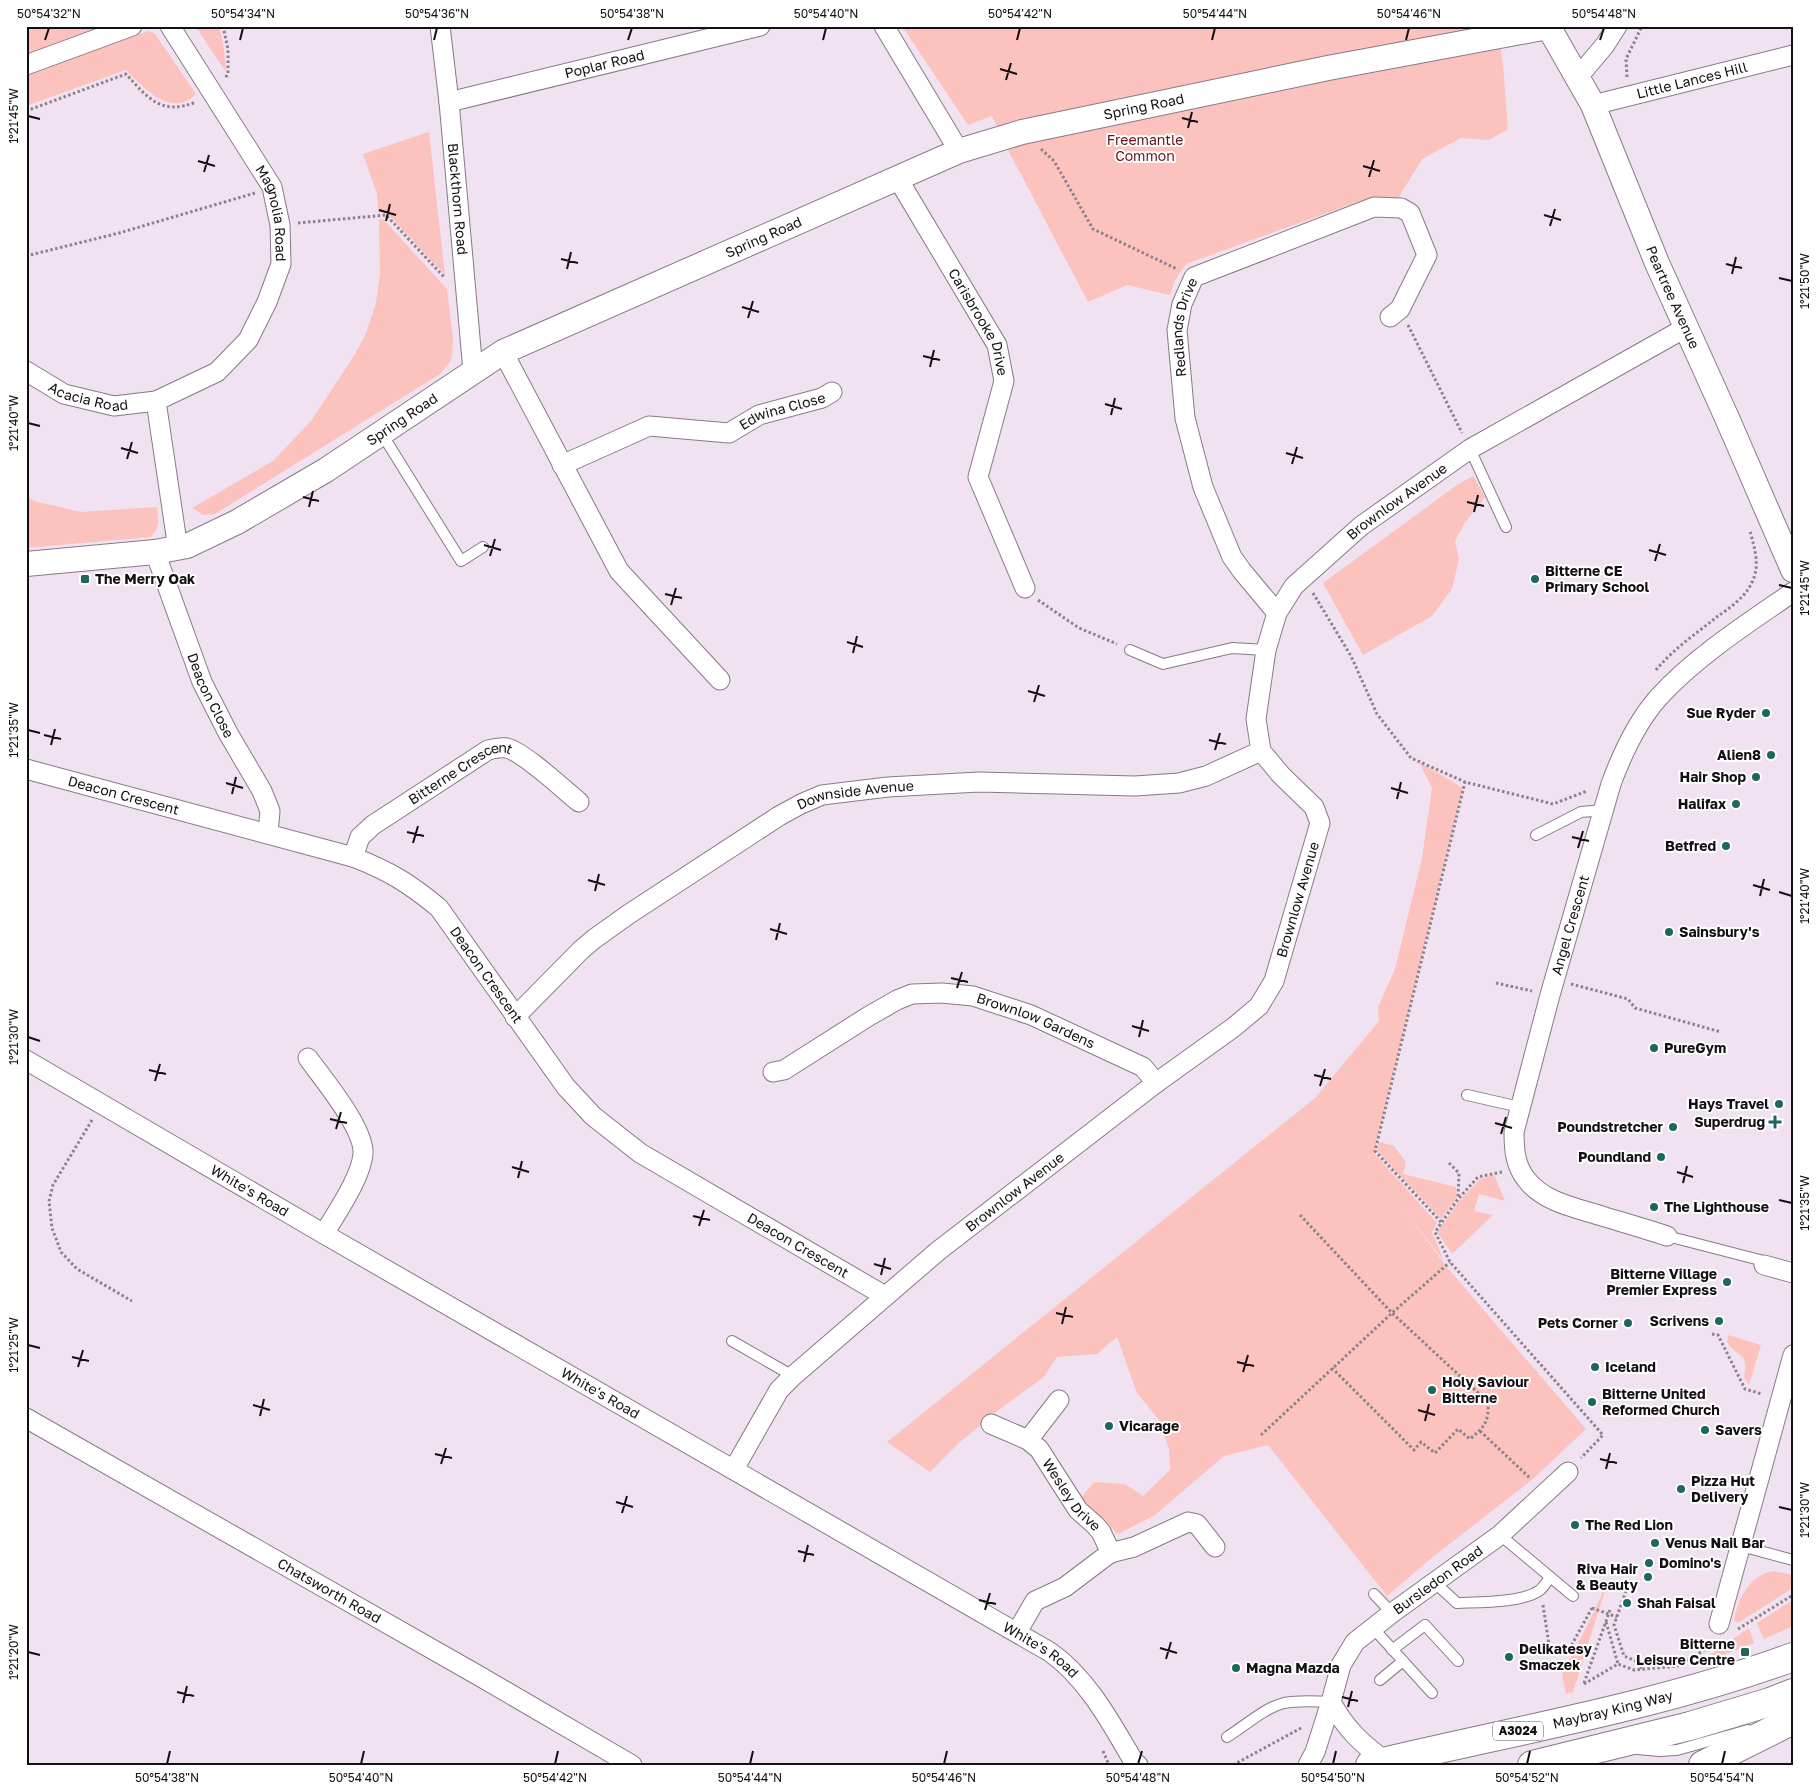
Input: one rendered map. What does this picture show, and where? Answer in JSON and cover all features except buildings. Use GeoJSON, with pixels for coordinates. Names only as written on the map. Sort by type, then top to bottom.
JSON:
{"type":"FeatureCollection","features":[{"type":"Feature","properties":{"kind":"main road","name":"Maybray King Way"},"geometry":{"type":"LineString","coordinates":[[1378,1763],[1651,1701],[1793,1657]]}},
{"type":"Feature","properties":{"kind":"main road"},"geometry":{"type":"LineString","coordinates":[[1543,1764],[1609,1754],[1793,1693]]}},
{"type":"Feature","properties":{"kind":"main road"},"geometry":{"type":"LineString","coordinates":[[1609,1754],[1651,1701]]}},
{"type":"Feature","properties":{"kind":"main road"},"geometry":{"type":"LineString","coordinates":[[1703,1765],[1793,1719]]}},
{"type":"Feature","properties":{"kind":"street"},"geometry":{"type":"LineString","coordinates":[[26,64],[132,26]]}},
{"type":"Feature","properties":{"kind":"street","name":"Magnolia Road"},"geometry":{"type":"LineString","coordinates":[[156,401],[217,372],[248,340],[267,302],[281,264],[280,225],[272,187],[170,26]]}},
{"type":"Feature","properties":{"kind":"street","name":"Blackthorn Road"},"geometry":{"type":"LineString","coordinates":[[440,26],[449,102],[472,371]]}},
{"type":"Feature","properties":{"kind":"street","name":"Poplar Road"},"geometry":{"type":"LineString","coordinates":[[449,102],[760,26]]}},
{"type":"Feature","properties":{"kind":"street"},"geometry":{"type":"LineString","coordinates":[[884,26],[960,151]]}},
{"type":"Feature","properties":{"kind":"street","name":"Spring Road"},"geometry":{"type":"LineString","coordinates":[[26,564],[178,549],[237,522],[326,470],[503,352],[960,151],[1022,132],[1328,68],[1548,26]]}},
{"type":"Feature","properties":{"kind":"street","name":"Peartree Avenue"},"geometry":{"type":"LineString","coordinates":[[1548,26],[1593,105],[1657,263],[1687,327],[1793,570]]}},
{"type":"Feature","properties":{"kind":"street"},"geometry":{"type":"LineString","coordinates":[[1578,77],[1605,45],[1617,26]]}},
{"type":"Feature","properties":{"kind":"street","name":"Little Lances Hill"},"geometry":{"type":"LineString","coordinates":[[1593,105],[1793,54]]}},
{"type":"Feature","properties":{"kind":"street","name":"Carisbrooke Drive"},"geometry":{"type":"LineString","coordinates":[[898,178],[998,345],[1004,381],[978,477],[1025,588]]}},
{"type":"Feature","properties":{"kind":"street","name":"Redlands Drive"},"geometry":{"type":"LineString","coordinates":[[1277,613],[1232,556],[1203,487],[1185,418],[1177,330],[1182,304],[1194,277],[1374,207],[1401,208],[1410,213],[1427,255],[1395,313]]}},
{"type":"Feature","properties":{"kind":"street","name":"Brownlow Avenue"},"geometry":{"type":"LineString","coordinates":[[734,1469],[779,1390],[793,1376],[938,1251],[1156,1083],[1234,1027],[1259,1006],[1274,980],[1320,823],[1314,806],[1281,775],[1262,751],[1256,719],[1266,650],[1277,613],[1294,586],[1361,526],[1470,449],[1687,327]]}},
{"type":"Feature","properties":{"kind":"street"},"geometry":{"type":"LineString","coordinates":[[503,352],[619,571],[720,680]]}},
{"type":"Feature","properties":{"kind":"street","name":"Acacia Road"},"geometry":{"type":"LineString","coordinates":[[26,371],[64,394],[114,406],[156,401]]}},
{"type":"Feature","properties":{"kind":"street","name":"Edwina Close"},"geometry":{"type":"LineString","coordinates":[[562,464],[649,426],[729,433],[758,415],[822,398],[832,392]]}},
{"type":"Feature","properties":{"kind":"street"},"geometry":{"type":"LineString","coordinates":[[156,401],[178,549]]}},
{"type":"Feature","properties":{"kind":"street","name":"Deacon Close"},"geometry":{"type":"LineString","coordinates":[[155,552],[202,682],[228,733],[262,791],[270,811],[268,833]]}},
{"type":"Feature","properties":{"kind":"street","name":"Angel Crescent"},"geometry":{"type":"LineString","coordinates":[[1667,1236],[1564,1204],[1534,1189],[1522,1173],[1514,1152],[1514,1132],[1552,987],[1604,810],[1619,763],[1638,726],[1657,699],[1682,673],[1757,616],[1793,592]]}},
{"type":"Feature","properties":{"kind":"street","name":"Bitterne Crescent"},"geometry":{"type":"LineString","coordinates":[[353,857],[360,837],[373,824],[488,750],[497,747],[509,748],[522,755],[579,802]]}},
{"type":"Feature","properties":{"kind":"street","name":"Downside Avenue"},"geometry":{"type":"LineString","coordinates":[[515,1017],[580,950],[613,925],[779,816],[822,795],[888,787],[978,782],[1135,786],[1180,783],[1206,776],[1262,751]]}},
{"type":"Feature","properties":{"kind":"street","name":"Deacon Crescent"},"geometry":{"type":"LineString","coordinates":[[26,769],[268,833],[353,857],[388,871],[414,887],[439,908],[570,1092],[593,1116],[620,1139],[683,1179],[885,1296]]}},
{"type":"Feature","properties":{"kind":"street","name":"Brownlow Gardens"},"geometry":{"type":"LineString","coordinates":[[773,1072],[784,1070],[897,1000],[912,994],[942,993],[973,996],[1031,1015],[1143,1067],[1156,1083]]}},
{"type":"Feature","properties":{"kind":"street"},"geometry":{"type":"LineString","coordinates":[[308,1058],[356,1127],[362,1141],[363,1153],[355,1178],[324,1234]]}},
{"type":"Feature","properties":{"kind":"street","name":"White's Road"},"geometry":{"type":"LineString","coordinates":[[26,1060],[324,1234],[1018,1632],[1067,1664],[1088,1690],[1135,1764]]}},
{"type":"Feature","properties":{"kind":"street"},"geometry":{"type":"LineString","coordinates":[[1764,1264],[1793,1274]]}},
{"type":"Feature","properties":{"kind":"street"},"geometry":{"type":"LineString","coordinates":[[1719,1624],[1793,1355]]}},
{"type":"Feature","properties":{"kind":"street"},"geometry":{"type":"LineString","coordinates":[[1028,1440],[1059,1400]]}},
{"type":"Feature","properties":{"kind":"street","name":"Chatsworth Road"},"geometry":{"type":"LineString","coordinates":[[26,1418],[473,1672],[632,1765]]}},
{"type":"Feature","properties":{"kind":"street","name":"Wesley Drive"},"geometry":{"type":"LineString","coordinates":[[991,1424],[1028,1440],[1039,1449],[1078,1510],[1101,1532],[1111,1553]]}},
{"type":"Feature","properties":{"kind":"street","name":"Bursledon Road"},"geometry":{"type":"LineString","coordinates":[[1308,1765],[1315,1752],[1341,1665],[1355,1642],[1500,1535],[1544,1492],[1568,1472]]}},
{"type":"Feature","properties":{"kind":"street"},"geometry":{"type":"LineString","coordinates":[[1018,1632],[1036,1601],[1065,1587],[1111,1553],[1134,1547],[1188,1522],[1197,1524],[1215,1547]]}},
{"type":"Feature","properties":{"kind":"street"},"geometry":{"type":"LineString","coordinates":[[1331,1702],[1345,1726],[1378,1763]]}},
{"type":"Feature","properties":{"kind":"lane"},"geometry":{"type":"LineString","coordinates":[[382,434],[461,560],[483,547]]}},
{"type":"Feature","properties":{"kind":"lane"},"geometry":{"type":"LineString","coordinates":[[1470,449],[1506,527]]}},
{"type":"Feature","properties":{"kind":"lane"},"geometry":{"type":"LineString","coordinates":[[1130,650],[1164,664],[1232,648],[1266,650]]}},
{"type":"Feature","properties":{"kind":"lane"},"geometry":{"type":"LineString","coordinates":[[1536,835],[1581,812],[1604,810]]}},
{"type":"Feature","properties":{"kind":"lane"},"geometry":{"type":"LineString","coordinates":[[1467,1095],[1520,1107]]}},
{"type":"Feature","properties":{"kind":"lane"},"geometry":{"type":"LineString","coordinates":[[1667,1236],[1760,1260],[1764,1264]]}},
{"type":"Feature","properties":{"kind":"lane"},"geometry":{"type":"LineString","coordinates":[[732,1341],[793,1376]]}},
{"type":"Feature","properties":{"kind":"lane"},"geometry":{"type":"LineString","coordinates":[[1500,1535],[1573,1596]]}},
{"type":"Feature","properties":{"kind":"lane"},"geometry":{"type":"LineString","coordinates":[[1741,1546],[1793,1560]]}},
{"type":"Feature","properties":{"kind":"lane"},"geometry":{"type":"LineString","coordinates":[[1434,1582],[1457,1603],[1492,1602],[1530,1595],[1540,1590],[1550,1578]]}},
{"type":"Feature","properties":{"kind":"lane"},"geometry":{"type":"LineString","coordinates":[[1374,1594],[1392,1613]]}},
{"type":"Feature","properties":{"kind":"lane"},"geometry":{"type":"LineString","coordinates":[[1392,1650],[1425,1625],[1458,1661]]}},
{"type":"Feature","properties":{"kind":"lane"},"geometry":{"type":"LineString","coordinates":[[1373,1628],[1432,1693]]}},
{"type":"Feature","properties":{"kind":"lane"},"geometry":{"type":"LineString","coordinates":[[1380,1680],[1403,1661]]}},
{"type":"Feature","properties":{"kind":"lane"},"geometry":{"type":"LineString","coordinates":[[1228,1738],[1272,1708],[1285,1703],[1331,1702]]}},
{"type":"Feature","properties":{"kind":"lane"},"geometry":{"type":"LineString","coordinates":[[1609,1754],[1677,1750],[1793,1719]]}},
{"type":"Feature","properties":{"kind":"path"},"geometry":{"type":"LineString","coordinates":[[26,111],[126,74],[144,94],[160,106],[179,108],[194,103],[213,92],[228,74],[228,49],[223,26]]}},
{"type":"Feature","properties":{"kind":"path"},"geometry":{"type":"LineString","coordinates":[[1627,73],[1626,59],[1642,26]]}},
{"type":"Feature","properties":{"kind":"path"},"geometry":{"type":"LineString","coordinates":[[1022,132],[1054,161],[1092,229],[1194,277]]}},
{"type":"Feature","properties":{"kind":"path"},"geometry":{"type":"LineString","coordinates":[[26,256],[119,232],[272,187]]}},
{"type":"Feature","properties":{"kind":"path"},"geometry":{"type":"LineString","coordinates":[[280,225],[386,216],[467,301]]}},
{"type":"Feature","properties":{"kind":"path"},"geometry":{"type":"LineString","coordinates":[[1395,313],[1470,449]]}},
{"type":"Feature","properties":{"kind":"path"},"geometry":{"type":"LineString","coordinates":[[1304,578],[1352,656],[1376,714],[1411,758],[1465,782],[1553,804],[1587,792]]}},
{"type":"Feature","properties":{"kind":"path"},"geometry":{"type":"LineString","coordinates":[[1025,588],[1041,603],[1079,628],[1130,650]]}},
{"type":"Feature","properties":{"kind":"path"},"geometry":{"type":"LineString","coordinates":[[1441,1222],[1375,1152],[1465,782]]}},
{"type":"Feature","properties":{"kind":"path"},"geometry":{"type":"LineString","coordinates":[[1496,983],[1552,987],[1628,999],[1635,1008],[1721,1032]]}},
{"type":"Feature","properties":{"kind":"path"},"geometry":{"type":"LineString","coordinates":[[101,1104],[53,1185],[49,1201],[52,1228],[61,1252],[77,1269],[132,1301]]}},
{"type":"Feature","properties":{"kind":"path"},"geometry":{"type":"LineString","coordinates":[[1449,1163],[1459,1173],[1458,1199]]}},
{"type":"Feature","properties":{"kind":"path"},"geometry":{"type":"LineString","coordinates":[[1502,1172],[1478,1177],[1458,1199],[1435,1232],[1450,1262],[1603,1435],[1568,1472]]}},
{"type":"Feature","properties":{"kind":"path"},"geometry":{"type":"LineString","coordinates":[[1300,1215],[1392,1313],[1488,1402],[1489,1417],[1480,1431],[1470,1439],[1458,1429],[1435,1453],[1421,1442],[1414,1450],[1332,1368]]}},
{"type":"Feature","properties":{"kind":"path"},"geometry":{"type":"LineString","coordinates":[[1261,1435],[1392,1313],[1450,1262]]}},
{"type":"Feature","properties":{"kind":"path"},"geometry":{"type":"LineString","coordinates":[[1712,1334],[1718,1335],[1745,1389],[1781,1398]]}},
{"type":"Feature","properties":{"kind":"path"},"geometry":{"type":"LineString","coordinates":[[1480,1431],[1544,1492]]}},
{"type":"Feature","properties":{"kind":"path"},"geometry":{"type":"LineString","coordinates":[[1631,1586],[1631,1589],[1626,1588],[1614,1625],[1624,1656],[1638,1662],[1641,1669]]}},
{"type":"Feature","properties":{"kind":"path"},"geometry":{"type":"LineString","coordinates":[[1540,1590],[1550,1651],[1570,1648],[1592,1608],[1617,1617]]}},
{"type":"Feature","properties":{"kind":"path"},"geometry":{"type":"LineString","coordinates":[[1610,1610],[1584,1684],[1618,1664]]}},
{"type":"Feature","properties":{"kind":"path"},"geometry":{"type":"LineString","coordinates":[[1606,1622],[1618,1664]]}},
{"type":"Feature","properties":{"kind":"path"},"geometry":{"type":"LineString","coordinates":[[1618,1664],[1634,1670]]}},
{"type":"Feature","properties":{"kind":"path"},"geometry":{"type":"LineString","coordinates":[[1233,1765],[1304,1727]]}},
{"type":"Feature","properties":{"kind":"path"},"geometry":{"type":"LineString","coordinates":[[1102,1750],[1109,1765]]}},
{"type":"Feature","properties":{"kind":"green space"},"geometry":{"type":"Polygon","coordinates":[[[26,26],[112,26],[26,55],[26,26]]]}},
{"type":"Feature","properties":{"kind":"green space"},"geometry":{"type":"Polygon","coordinates":[[[195,26],[219,26],[224,48],[226,72],[195,26]]]}},
{"type":"Feature","properties":{"kind":"green space","name":"Freemantle Common"},"geometry":{"type":"Polygon","coordinates":[[[902,26],[1497,26],[1503,65],[1508,129],[1489,140],[1461,138],[1422,159],[1397,200],[1360,201],[1186,264],[1175,280],[1170,295],[1127,285],[1088,302],[992,116],[968,125],[902,26]]]}},
{"type":"Feature","properties":{"kind":"green space"},"geometry":{"type":"Polygon","coordinates":[[[149,31],[155,34],[196,94],[187,101],[177,103],[158,98],[126,70],[26,106],[26,74],[149,31]]]}},
{"type":"Feature","properties":{"kind":"green space"},"geometry":{"type":"Polygon","coordinates":[[[429,132],[445,275],[386,212],[378,213],[377,194],[363,154],[429,132]]]}},
{"type":"Feature","properties":{"kind":"green space"},"geometry":{"type":"Polygon","coordinates":[[[383,219],[447,289],[453,339],[450,362],[440,374],[215,514],[203,515],[192,508],[273,461],[311,421],[352,359],[365,336],[376,303],[380,274],[379,220],[383,219]]]}},
{"type":"Feature","properties":{"kind":"green space"},"geometry":{"type":"Polygon","coordinates":[[[1473,476],[1485,497],[1464,524],[1455,541],[1459,559],[1452,589],[1432,616],[1363,655],[1323,583],[1457,485],[1473,476]]]}},
{"type":"Feature","properties":{"kind":"green space"},"geometry":{"type":"Polygon","coordinates":[[[26,496],[34,501],[81,512],[157,507],[158,520],[156,531],[150,537],[26,548],[26,496]]]}},
{"type":"Feature","properties":{"kind":"green space"},"geometry":{"type":"Polygon","coordinates":[[[1419,762],[1463,788],[1374,1153],[1437,1223],[1432,1232],[1444,1261],[1405,1211],[1446,1266],[1586,1429],[1533,1479],[1429,1560],[1387,1596],[1268,1445],[1224,1456],[1155,1515],[1118,1534],[1081,1498],[1094,1482],[1125,1484],[1143,1496],[1170,1470],[1169,1449],[1159,1420],[1137,1393],[1117,1337],[1097,1354],[1057,1357],[1043,1378],[1009,1402],[960,1442],[930,1472],[887,1442],[1315,1098],[1379,1021],[1378,1007],[1395,969],[1422,858],[1432,788],[1419,762]]]}},
{"type":"Feature","properties":{"kind":"green space"},"geometry":{"type":"Polygon","coordinates":[[[1379,1142],[1394,1146],[1406,1162],[1403,1174],[1456,1187],[1457,1198],[1441,1219],[1377,1151],[1379,1142]]]}},
{"type":"Feature","properties":{"kind":"green space"},"geometry":{"type":"Polygon","coordinates":[[[1494,1175],[1505,1201],[1479,1194],[1474,1211],[1493,1215],[1452,1254],[1437,1232],[1460,1200],[1480,1179],[1494,1175]]]}},
{"type":"Feature","properties":{"kind":"green space"},"geometry":{"type":"Polygon","coordinates":[[[1728,1335],[1761,1345],[1749,1385],[1744,1377],[1744,1359],[1727,1342],[1728,1335]]]}},
{"type":"Feature","properties":{"kind":"green space"},"geometry":{"type":"Polygon","coordinates":[[[1773,1571],[1793,1575],[1793,1588],[1738,1623],[1734,1620],[1746,1589],[1758,1577],[1773,1571]]]}},
{"type":"Feature","properties":{"kind":"green space"},"geometry":{"type":"Polygon","coordinates":[[[1609,1578],[1573,1692],[1566,1694],[1562,1674],[1609,1578]]]}},
{"type":"Feature","properties":{"kind":"green space"},"geometry":{"type":"Polygon","coordinates":[[[1793,1600],[1793,1626],[1764,1639],[1757,1623],[1793,1600]]]}},
{"type":"Feature","properties":{"kind":"green space"},"geometry":{"type":"Polygon","coordinates":[[[1749,1628],[1754,1643],[1705,1662],[1704,1659],[1749,1628]]]}},
{"type":"Feature","properties":{"kind":"place","name":"The Merry Oak"},"geometry":{"type":"Point","coordinates":[85,579]}},
{"type":"Feature","properties":{"kind":"place","name":"Bitterne CE Primary School"},"geometry":{"type":"Point","coordinates":[1535,579]}},
{"type":"Feature","properties":{"kind":"place","name":"Sue Ryder"},"geometry":{"type":"Point","coordinates":[1766,713]}},
{"type":"Feature","properties":{"kind":"place","name":"Alien8"},"geometry":{"type":"Point","coordinates":[1771,755]}},
{"type":"Feature","properties":{"kind":"place","name":"Hair Shop"},"geometry":{"type":"Point","coordinates":[1756,777]}},
{"type":"Feature","properties":{"kind":"place","name":"Halifax"},"geometry":{"type":"Point","coordinates":[1736,804]}},
{"type":"Feature","properties":{"kind":"place","name":"Betfred"},"geometry":{"type":"Point","coordinates":[1726,846]}},
{"type":"Feature","properties":{"kind":"place","name":"Sainsbury's"},"geometry":{"type":"Point","coordinates":[1669,932]}},
{"type":"Feature","properties":{"kind":"place","name":"PureGym"},"geometry":{"type":"Point","coordinates":[1654,1048]}},
{"type":"Feature","properties":{"kind":"place","name":"Hays Travel"},"geometry":{"type":"Point","coordinates":[1779,1104]}},
{"type":"Feature","properties":{"kind":"place","name":"Superdrug"},"geometry":{"type":"Point","coordinates":[1775,1122]}},
{"type":"Feature","properties":{"kind":"place","name":"Poundstretcher"},"geometry":{"type":"Point","coordinates":[1673,1127]}},
{"type":"Feature","properties":{"kind":"place","name":"Poundland"},"geometry":{"type":"Point","coordinates":[1661,1157]}},
{"type":"Feature","properties":{"kind":"place","name":"The Lighthouse"},"geometry":{"type":"Point","coordinates":[1654,1207]}},
{"type":"Feature","properties":{"kind":"place","name":"Bitterne Village Premier Express"},"geometry":{"type":"Point","coordinates":[1727,1282]}},
{"type":"Feature","properties":{"kind":"place","name":"Scrivens"},"geometry":{"type":"Point","coordinates":[1719,1321]}},
{"type":"Feature","properties":{"kind":"place","name":"Pets Corner"},"geometry":{"type":"Point","coordinates":[1628,1323]}},
{"type":"Feature","properties":{"kind":"place","name":"Iceland"},"geometry":{"type":"Point","coordinates":[1595,1367]}},
{"type":"Feature","properties":{"kind":"place","name":"Holy Saviour Bitterne"},"geometry":{"type":"Point","coordinates":[1432,1390]}},
{"type":"Feature","properties":{"kind":"place","name":"Bitterne United Reformed Church"},"geometry":{"type":"Point","coordinates":[1592,1402]}},
{"type":"Feature","properties":{"kind":"place","name":"Vicarage"},"geometry":{"type":"Point","coordinates":[1109,1426]}},
{"type":"Feature","properties":{"kind":"place","name":"Savers"},"geometry":{"type":"Point","coordinates":[1705,1430]}},
{"type":"Feature","properties":{"kind":"place","name":"Pizza Hut Delivery"},"geometry":{"type":"Point","coordinates":[1681,1489]}},
{"type":"Feature","properties":{"kind":"place","name":"The Red Lion"},"geometry":{"type":"Point","coordinates":[1575,1525]}},
{"type":"Feature","properties":{"kind":"place","name":"Venus Nail Bar"},"geometry":{"type":"Point","coordinates":[1655,1543]}},
{"type":"Feature","properties":{"kind":"place","name":"Domino's"},"geometry":{"type":"Point","coordinates":[1649,1563]}},
{"type":"Feature","properties":{"kind":"place","name":"Riva Hair & Beauty"},"geometry":{"type":"Point","coordinates":[1648,1577]}},
{"type":"Feature","properties":{"kind":"place","name":"Shah Faisal"},"geometry":{"type":"Point","coordinates":[1627,1603]}},
{"type":"Feature","properties":{"kind":"place","name":"Bitterne Leisure Centre"},"geometry":{"type":"Point","coordinates":[1745,1652]}},
{"type":"Feature","properties":{"kind":"place","name":"Delikatesy Smaczek"},"geometry":{"type":"Point","coordinates":[1509,1657]}},
{"type":"Feature","properties":{"kind":"place","name":"Magna Mazda"},"geometry":{"type":"Point","coordinates":[1236,1668]}}]}
